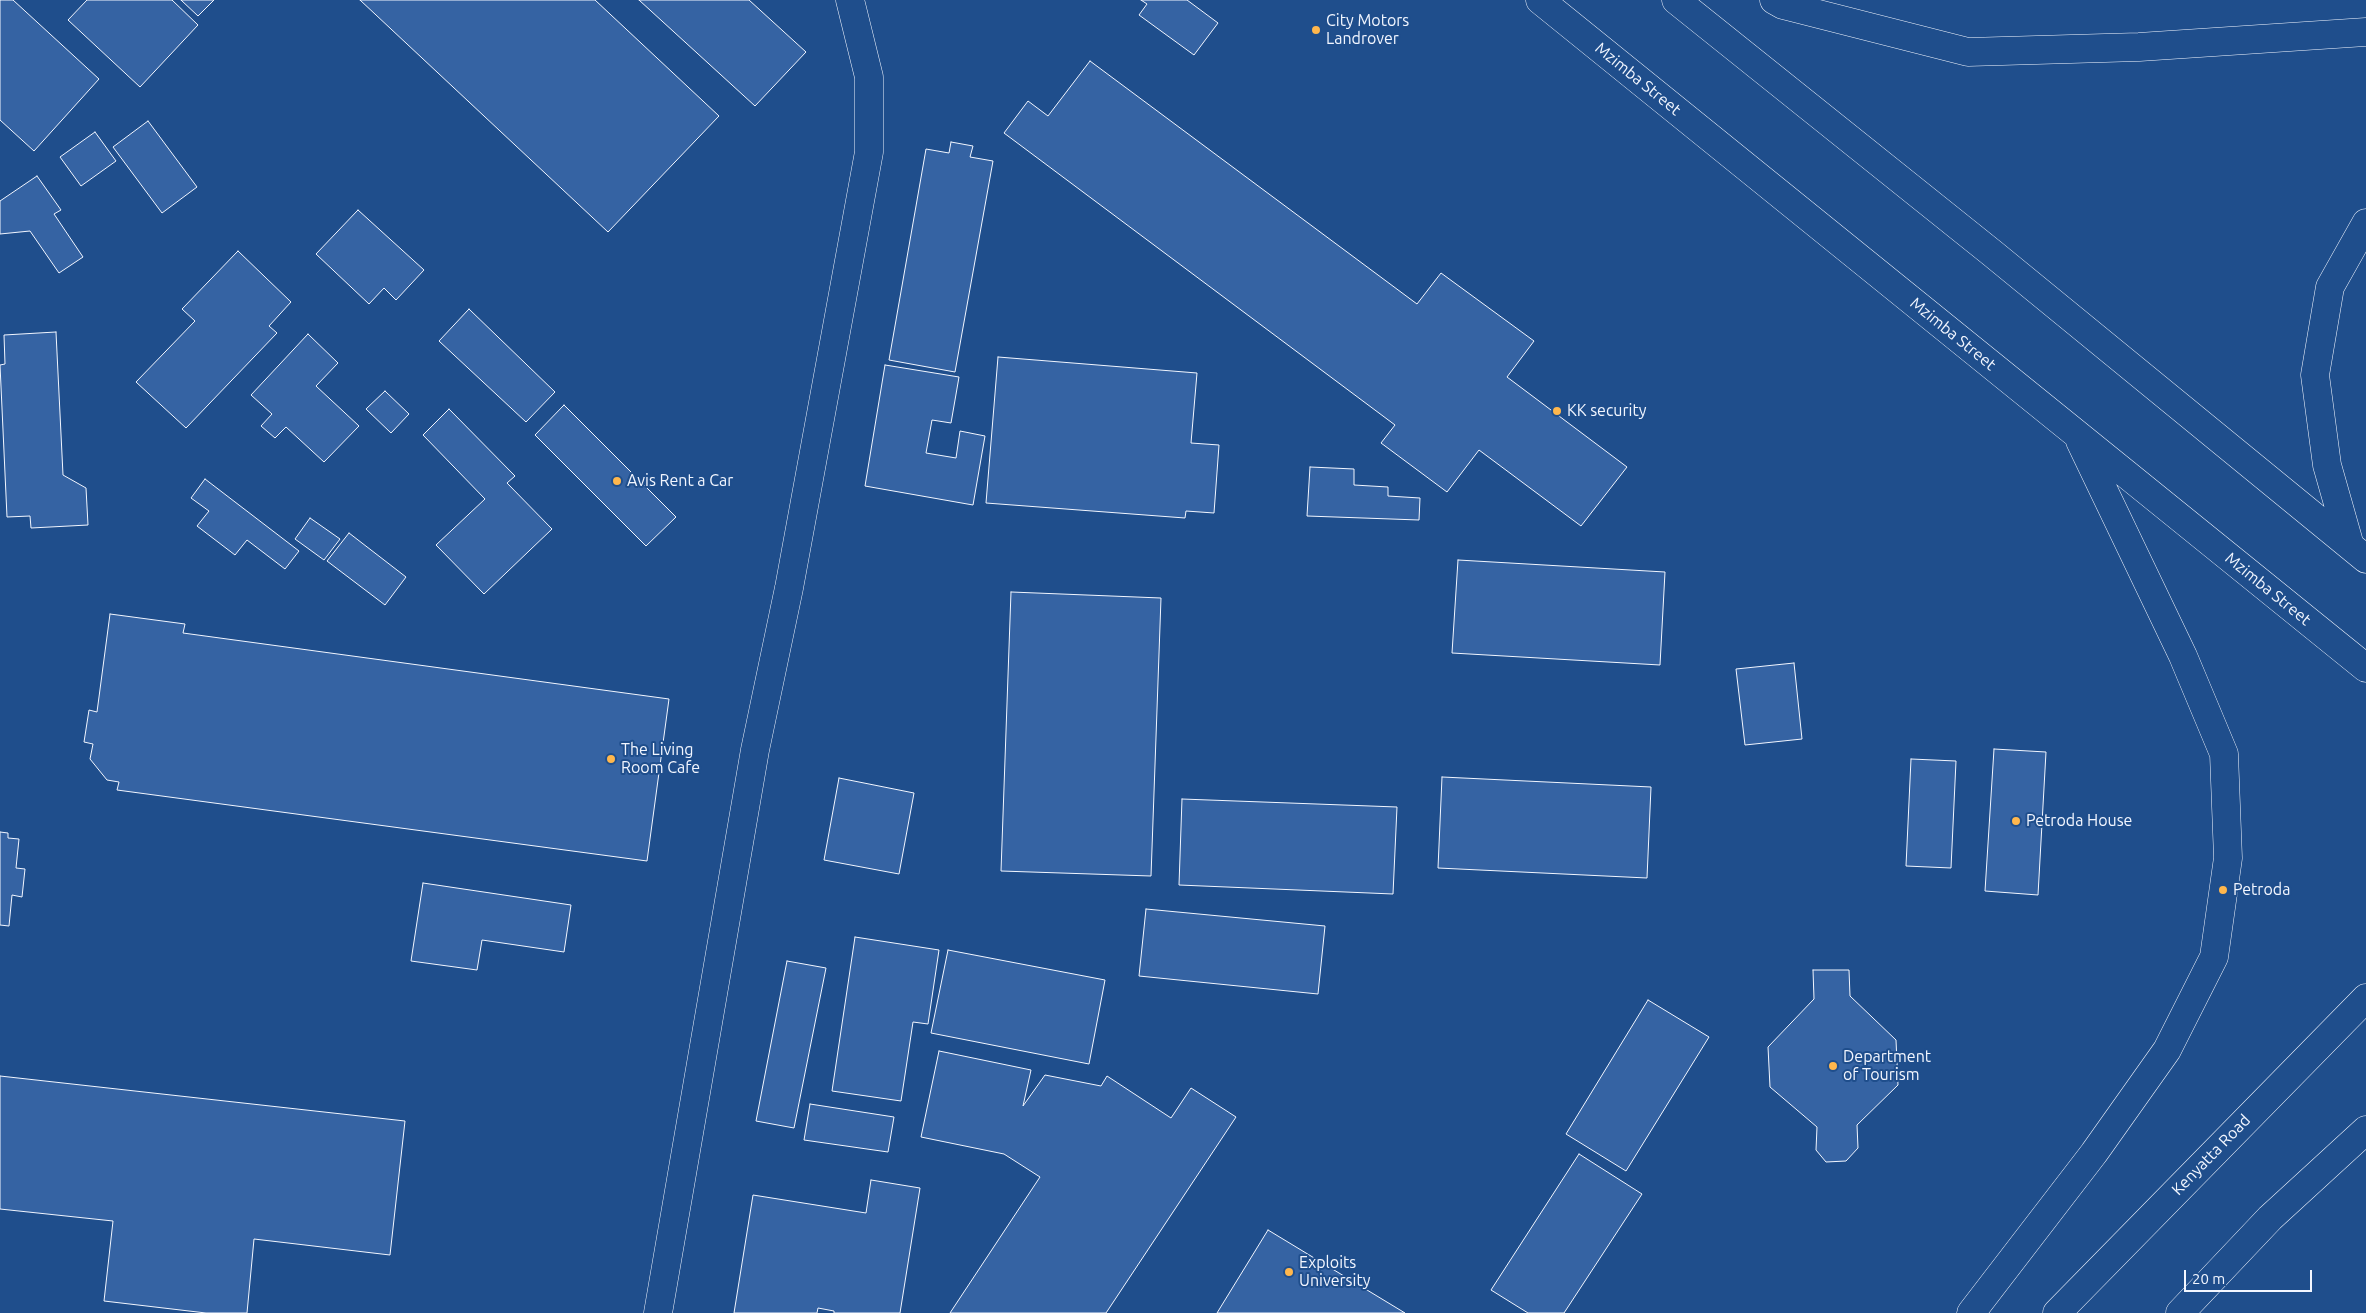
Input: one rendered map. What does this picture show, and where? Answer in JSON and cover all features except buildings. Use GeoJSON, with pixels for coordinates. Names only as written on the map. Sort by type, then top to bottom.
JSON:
{"type":"FeatureCollection","features":[{"type":"Feature","properties":{"kind":"main road"},"geometry":{"type":"LineString","coordinates":[[658,1313],[755,750],[790,578],[870,152],[870,77],[850,0]]}},
{"type":"Feature","properties":{"kind":"main road","name":"Mzimba Street"},"geometry":{"type":"LineString","coordinates":[[1540,0],[2366,668]]}},
{"type":"Feature","properties":{"kind":"main road"},"geometry":{"type":"LineString","coordinates":[[1676,0],[2358,552]]}},
{"type":"Feature","properties":{"kind":"main road"},"geometry":{"type":"LineString","coordinates":[[1774,0],[1783,6],[1968,52],[2139,46],[2366,32]]}},
{"type":"Feature","properties":{"kind":"main road"},"geometry":{"type":"LineString","coordinates":[[2358,552],[2327,465],[2315,375],[2330,287],[2366,223]]}},
{"type":"Feature","properties":{"kind":"main road"},"geometry":{"type":"LineString","coordinates":[[1971,1313],[2094,1153],[2168,1050],[2214,957],[2228,858],[2224,754],[2183,656],[2076,433]]}},
{"type":"Feature","properties":{"kind":"main road","name":"Kenyatta Road"},"geometry":{"type":"LineString","coordinates":[[2057,1313],[2366,998]]}},
{"type":"Feature","properties":{"kind":"main road"},"geometry":{"type":"LineString","coordinates":[[2180,1313],[2270,1218],[2366,1130]]}},
{"type":"Feature","properties":{"kind":"place","name":"City Motors Landrover"},"geometry":{"type":"Point","coordinates":[1316,30]}},
{"type":"Feature","properties":{"kind":"place","name":"KK security"},"geometry":{"type":"Point","coordinates":[1557,411]}},
{"type":"Feature","properties":{"kind":"place","name":"Avis Rent a Car"},"geometry":{"type":"Point","coordinates":[617,481]}},
{"type":"Feature","properties":{"kind":"place","name":"The Living Room Cafe"},"geometry":{"type":"Point","coordinates":[611,759]}},
{"type":"Feature","properties":{"kind":"place","name":"Petroda House"},"geometry":{"type":"Point","coordinates":[2016,821]}},
{"type":"Feature","properties":{"kind":"place","name":"Petroda"},"geometry":{"type":"Point","coordinates":[2223,890]}},
{"type":"Feature","properties":{"kind":"place","name":"Department of Tourism"},"geometry":{"type":"Point","coordinates":[1833,1066]}},
{"type":"Feature","properties":{"kind":"place","name":"Exploits University"},"geometry":{"type":"Point","coordinates":[1289,1272]}}]}
